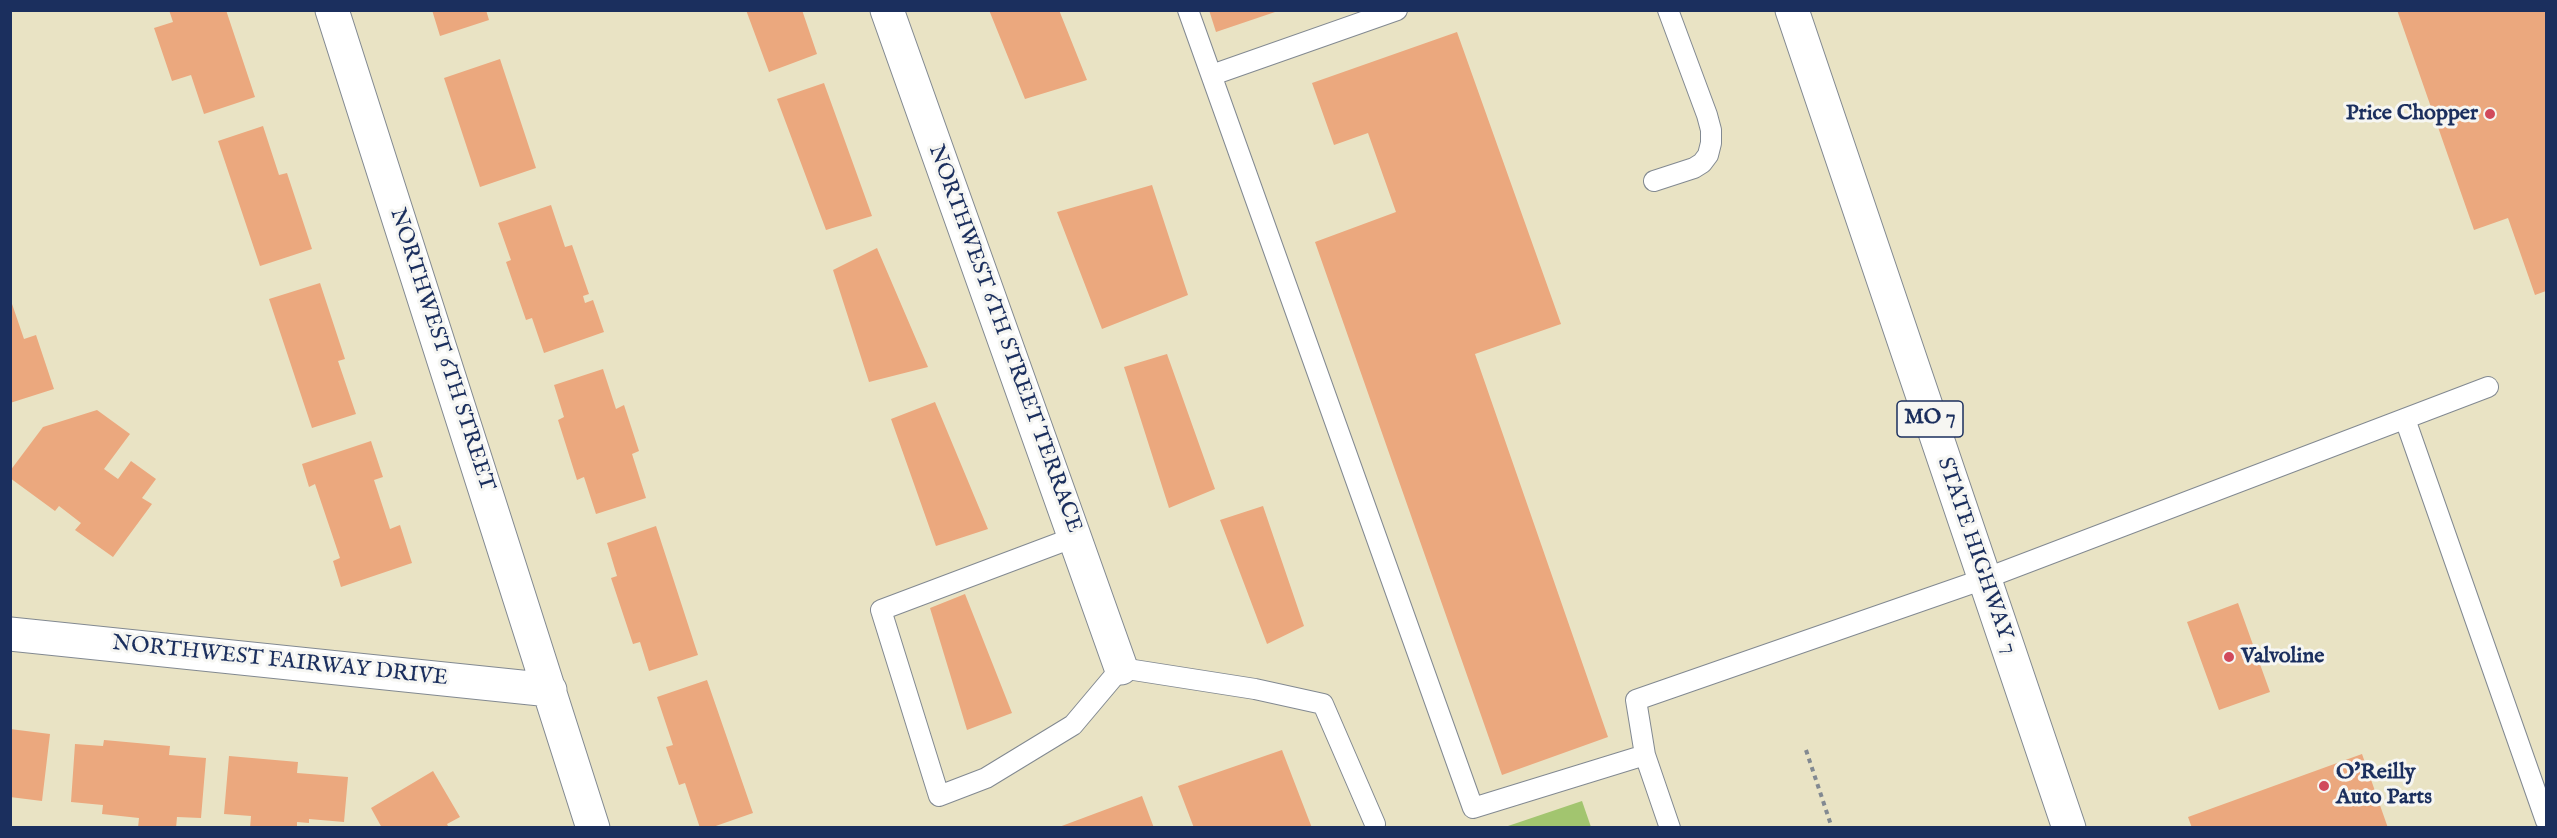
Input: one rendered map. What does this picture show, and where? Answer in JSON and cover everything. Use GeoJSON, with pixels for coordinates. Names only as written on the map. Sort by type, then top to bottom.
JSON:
{"type":"FeatureCollection","features":[{"type":"Feature","properties":{"kind":"street","name":"NORTHWEST 6TH STREET"},"geometry":{"type":"LineString","coordinates":[[332,10],[593,828]]}},
{"type":"Feature","properties":{"kind":"street","name":"NORTHWEST 6TH STREET TERRACE"},"geometry":{"type":"LineString","coordinates":[[887,10],[1121,668]]}},
{"type":"Feature","properties":{"kind":"street","name":"STATE HIGHWAY 7"},"geometry":{"type":"LineString","coordinates":[[1792,10],[2069,828]]}},
{"type":"Feature","properties":{"kind":"street","name":"NORTHWEST FAIRWAY DRIVE"},"geometry":{"type":"LineString","coordinates":[[10,634],[550,690]]}},
{"type":"Feature","properties":{"kind":"lane"},"geometry":{"type":"LineString","coordinates":[[1188,10],[1473,808],[1645,755]]}},
{"type":"Feature","properties":{"kind":"lane"},"geometry":{"type":"LineString","coordinates":[[1212,75],[1397,10]]}},
{"type":"Feature","properties":{"kind":"lane"},"geometry":{"type":"LineString","coordinates":[[1654,181],[1694,168],[1702,163],[1708,155],[1711,143],[1711,130],[1707,115],[1668,10]]}},
{"type":"Feature","properties":{"kind":"lane"},"geometry":{"type":"LineString","coordinates":[[1670,828],[1645,755],[1636,700],[1984,579],[2488,387]]}},
{"type":"Feature","properties":{"kind":"lane"},"geometry":{"type":"LineString","coordinates":[[2405,419],[2547,821]]}},
{"type":"Feature","properties":{"kind":"lane"},"geometry":{"type":"LineString","coordinates":[[1075,537],[881,610],[939,796],[986,778],[1073,725],[1121,668],[1255,689],[1323,704],[1375,824]]}},
{"type":"Feature","properties":{"kind":"path"},"geometry":{"type":"LineString","coordinates":[[1806,750],[1832,828]]}},
{"type":"Feature","properties":{"kind":"green space"},"geometry":{"type":"Polygon","coordinates":[[[1582,801],[1591,827],[1505,827],[1582,801]]]}},
{"type":"Feature","properties":{"kind":"building"},"geometry":{"type":"Polygon","coordinates":[[[169,10],[226,10],[255,97],[204,114],[191,75],[172,81],[154,28],[173,22],[169,10]]]}},
{"type":"Feature","properties":{"kind":"building"},"geometry":{"type":"Polygon","coordinates":[[[432,10],[486,10],[489,20],[440,36],[432,10]]]}},
{"type":"Feature","properties":{"kind":"building"},"geometry":{"type":"Polygon","coordinates":[[[746,10],[802,10],[817,54],[769,72],[746,10]]]}},
{"type":"Feature","properties":{"kind":"building"},"geometry":{"type":"Polygon","coordinates":[[[989,10],[1059,10],[1087,80],[1025,99],[989,10]]]}},
{"type":"Feature","properties":{"kind":"building"},"geometry":{"type":"Polygon","coordinates":[[[1209,10],[1278,10],[1278,11],[1216,32],[1209,10]]]}},
{"type":"Feature","properties":{"kind":"building","name":"Price Chopper"},"geometry":{"type":"Polygon","coordinates":[[[2397,10],[2546,10],[2546,291],[2535,295],[2508,218],[2474,230],[2397,10]]]}},
{"type":"Feature","properties":{"kind":"building"},"geometry":{"type":"Polygon","coordinates":[[[1457,32],[1561,324],[1475,354],[1608,737],[1502,775],[1315,242],[1396,212],[1368,133],[1334,145],[1312,83],[1457,32]]]}},
{"type":"Feature","properties":{"kind":"building"},"geometry":{"type":"Polygon","coordinates":[[[500,59],[536,168],[480,187],[444,78],[500,59]]]}},
{"type":"Feature","properties":{"kind":"building"},"geometry":{"type":"Polygon","coordinates":[[[824,83],[872,216],[826,230],[777,99],[824,83]]]}},
{"type":"Feature","properties":{"kind":"building"},"geometry":{"type":"Polygon","coordinates":[[[263,126],[279,175],[287,173],[312,249],[260,266],[218,141],[263,126]]]}},
{"type":"Feature","properties":{"kind":"building"},"geometry":{"type":"Polygon","coordinates":[[[1152,185],[1188,295],[1102,329],[1057,212],[1152,185]]]}},
{"type":"Feature","properties":{"kind":"building"},"geometry":{"type":"Polygon","coordinates":[[[551,205],[565,247],[572,245],[589,294],[583,296],[585,303],[593,300],[604,332],[544,353],[532,318],[526,320],[506,262],[511,260],[498,223],[551,205]]]}},
{"type":"Feature","properties":{"kind":"building"},"geometry":{"type":"Polygon","coordinates":[[[877,248],[928,367],[869,382],[833,270],[877,248]]]}},
{"type":"Feature","properties":{"kind":"building"},"geometry":{"type":"Polygon","coordinates":[[[320,283],[345,359],[338,361],[356,414],[312,428],[269,299],[320,283]]]}},
{"type":"Feature","properties":{"kind":"building"},"geometry":{"type":"Polygon","coordinates":[[[10,298],[24,339],[36,335],[54,389],[10,403],[10,298]]]}},
{"type":"Feature","properties":{"kind":"building"},"geometry":{"type":"Polygon","coordinates":[[[1167,354],[1215,489],[1169,508],[1124,367],[1167,354]]]}},
{"type":"Feature","properties":{"kind":"building"},"geometry":{"type":"Polygon","coordinates":[[[603,369],[616,409],[624,405],[639,451],[632,454],[646,498],[596,514],[584,477],[577,480],[558,420],[564,417],[554,385],[603,369]]]}},
{"type":"Feature","properties":{"kind":"building"},"geometry":{"type":"Polygon","coordinates":[[[935,402],[988,529],[936,546],[891,419],[935,402]]]}},
{"type":"Feature","properties":{"kind":"building"},"geometry":{"type":"Polygon","coordinates":[[[97,410],[130,434],[104,469],[118,479],[131,461],[156,479],[142,498],[152,504],[113,557],[75,530],[81,523],[59,506],[55,511],[10,478],[10,471],[43,427],[97,410]]]}},
{"type":"Feature","properties":{"kind":"building"},"geometry":{"type":"Polygon","coordinates":[[[371,441],[383,477],[374,480],[390,529],[400,525],[412,563],[341,587],[333,561],[340,558],[315,484],[309,487],[302,464],[371,441]]]}},
{"type":"Feature","properties":{"kind":"building"},"geometry":{"type":"Polygon","coordinates":[[[1263,506],[1304,626],[1267,644],[1220,520],[1263,506]]]}},
{"type":"Feature","properties":{"kind":"building"},"geometry":{"type":"Polygon","coordinates":[[[656,526],[698,655],[649,671],[640,642],[633,644],[611,578],[617,576],[607,543],[656,526]]]}},
{"type":"Feature","properties":{"kind":"building"},"geometry":{"type":"Polygon","coordinates":[[[965,594],[1012,713],[967,730],[930,608],[965,594]]]}},
{"type":"Feature","properties":{"kind":"building","name":"Valvoline"},"geometry":{"type":"Polygon","coordinates":[[[2238,603],[2270,692],[2219,710],[2187,622],[2238,603]]]}},
{"type":"Feature","properties":{"kind":"building"},"geometry":{"type":"Polygon","coordinates":[[[707,680],[753,813],[710,828],[700,828],[685,783],[679,785],[666,747],[673,745],[657,697],[707,680]]]}},
{"type":"Feature","properties":{"kind":"building"},"geometry":{"type":"Polygon","coordinates":[[[10,729],[50,734],[42,801],[10,797],[10,729]]]}},
{"type":"Feature","properties":{"kind":"building"},"geometry":{"type":"Polygon","coordinates":[[[104,740],[170,746],[169,755],[206,758],[201,818],[177,817],[176,828],[138,828],[139,818],[102,814],[103,805],[71,802],[75,744],[103,746],[104,740]]]}},
{"type":"Feature","properties":{"kind":"building"},"geometry":{"type":"Polygon","coordinates":[[[1282,750],[1312,828],[1194,828],[1178,786],[1282,750]]]}},
{"type":"Feature","properties":{"kind":"building","name":"O'Reilly Auto Parts"},"geometry":{"type":"Polygon","coordinates":[[[2362,754],[2388,828],[2192,828],[2188,817],[2362,754]]]}},
{"type":"Feature","properties":{"kind":"building"},"geometry":{"type":"Polygon","coordinates":[[[229,756],[298,762],[297,773],[348,777],[344,822],[309,819],[309,823],[297,822],[297,828],[250,828],[251,816],[224,814],[229,756]]]}},
{"type":"Feature","properties":{"kind":"building"},"geometry":{"type":"Polygon","coordinates":[[[433,771],[460,817],[447,824],[449,828],[382,828],[371,808],[433,771]]]}},
{"type":"Feature","properties":{"kind":"building"},"geometry":{"type":"Polygon","coordinates":[[[1142,796],[1154,828],[1059,828],[1059,827],[1142,796]]]}},
{"type":"Feature","properties":{"kind":"place","name":"Price Chopper"},"geometry":{"type":"Point","coordinates":[2490,114]}},
{"type":"Feature","properties":{"kind":"place","name":"Valvoline"},"geometry":{"type":"Point","coordinates":[2229,657]}},
{"type":"Feature","properties":{"kind":"place","name":"O'Reilly Auto Parts"},"geometry":{"type":"Point","coordinates":[2324,786]}}]}
